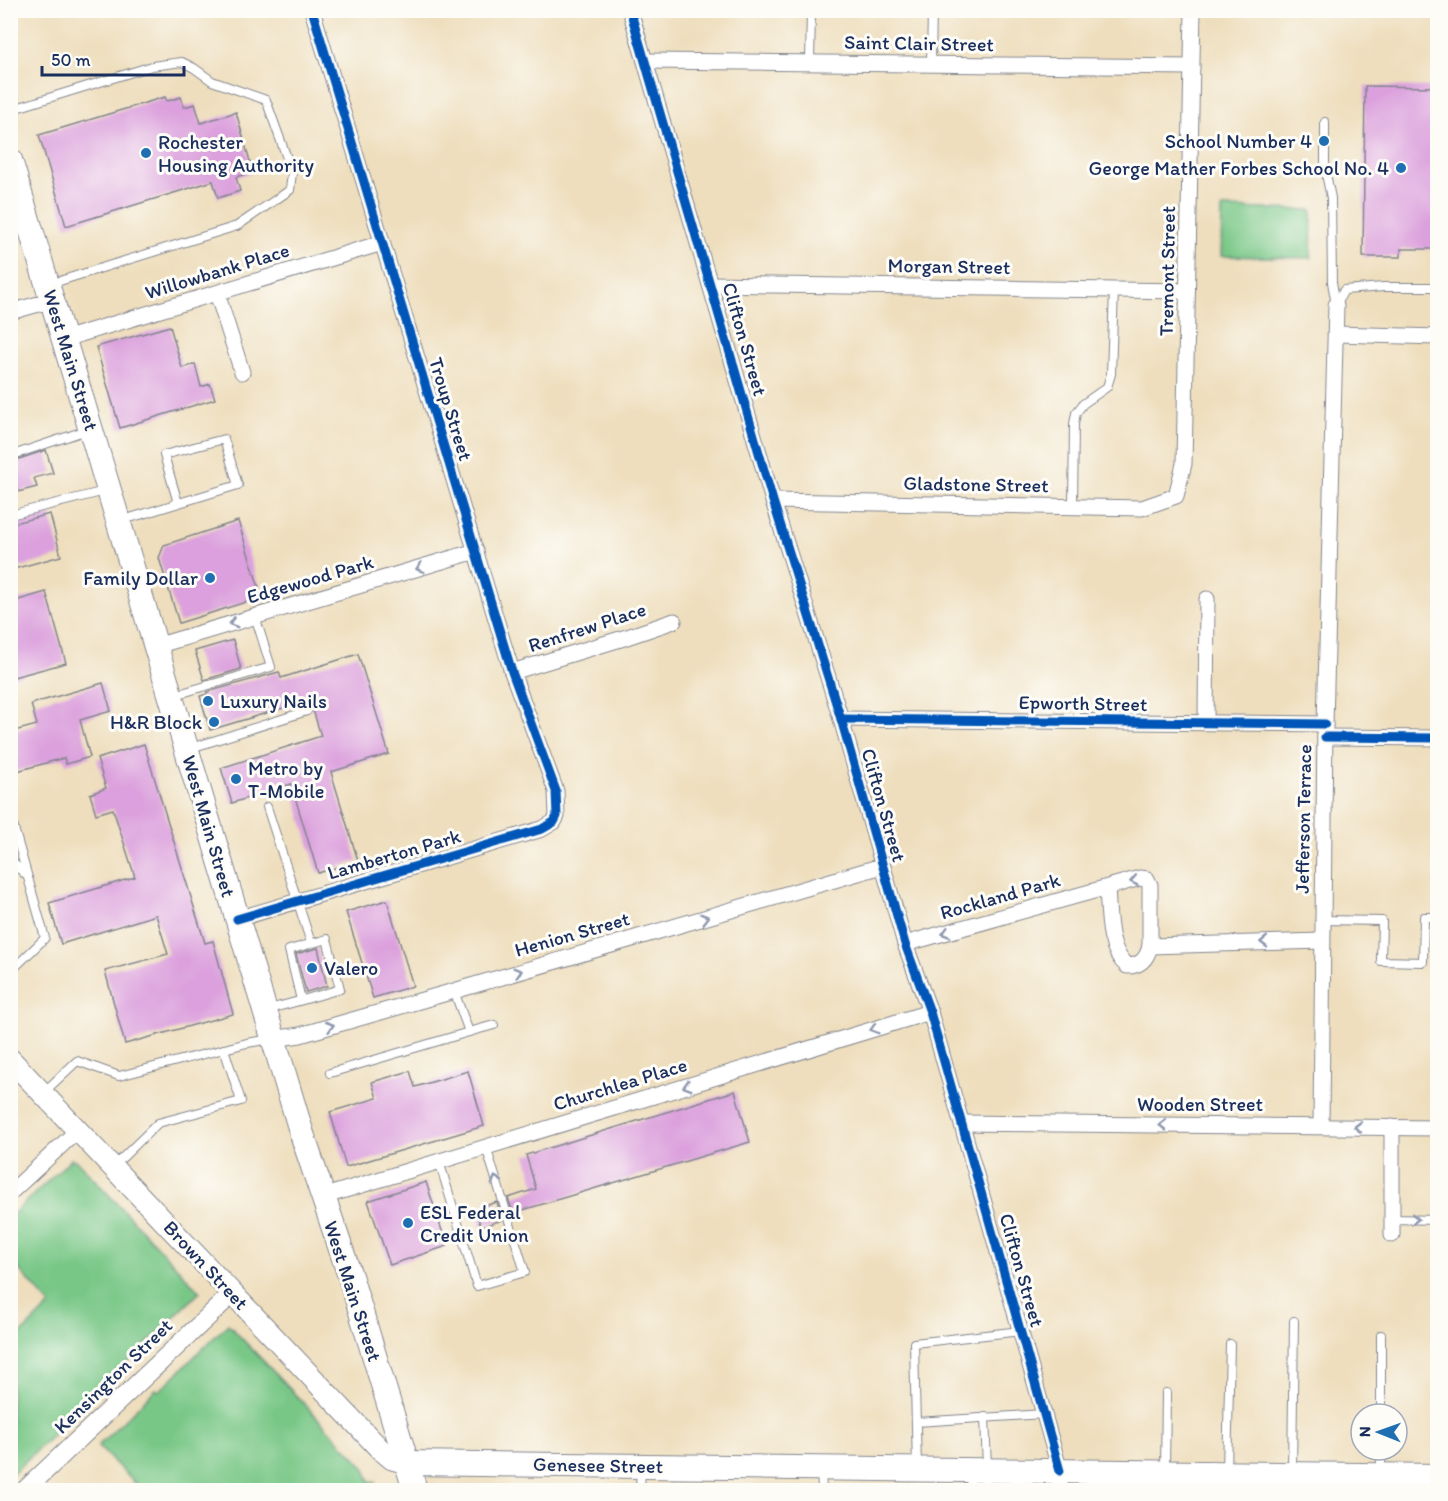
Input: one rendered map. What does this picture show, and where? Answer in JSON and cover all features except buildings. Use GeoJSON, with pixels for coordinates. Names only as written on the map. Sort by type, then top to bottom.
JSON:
{"type":"FeatureCollection","features":[{"type":"Feature","properties":{"kind":"main road","name":"West Main Street"},"geometry":{"type":"LineString","coordinates":[[10,160],[273,1039],[322,1197],[351,1279],[415,1491]]}},
{"type":"Feature","properties":{"kind":"main road","name":"Brown Street"},"geometry":{"type":"LineString","coordinates":[[10,1059],[380,1449],[392,1460],[406,1463]]}},
{"type":"Feature","properties":{"kind":"main road","name":"Genesee Street"},"geometry":{"type":"LineString","coordinates":[[406,1463],[641,1466],[822,1479],[917,1469],[976,1476],[1060,1481],[1165,1472],[1381,1475],[1411,1483],[1437,1476]]}},
{"type":"Feature","properties":{"kind":"street","name":"Troup Street"},"geometry":{"type":"LineString","coordinates":[[312,10],[512,672],[556,791],[557,816]]}},
{"type":"Feature","properties":{"kind":"street","name":"Clifton Street"},"geometry":{"type":"LineString","coordinates":[[630,10],[773,501],[841,719],[905,944],[930,1012],[1021,1331],[1060,1481]]}},
{"type":"Feature","properties":{"kind":"street","name":"Tremont Street"},"geometry":{"type":"LineString","coordinates":[[1176,496],[1184,464],[1193,10]]}},
{"type":"Feature","properties":{"kind":"street","name":"Saint Clair Street"},"geometry":{"type":"LineString","coordinates":[[646,61],[1192,67]]}},
{"type":"Feature","properties":{"kind":"street","name":"Willowbank Place"},"geometry":{"type":"LineString","coordinates":[[64,339],[382,243]]}},
{"type":"Feature","properties":{"kind":"street","name":"Morgan Street"},"geometry":{"type":"LineString","coordinates":[[710,284],[1187,291]]}},
{"type":"Feature","properties":{"kind":"street"},"geometry":{"type":"LineString","coordinates":[[10,312],[51,292]]}},
{"type":"Feature","properties":{"kind":"street"},"geometry":{"type":"LineString","coordinates":[[217,292],[242,372]]}},
{"type":"Feature","properties":{"kind":"street","name":"Jefferson Terrace"},"geometry":{"type":"LineString","coordinates":[[1322,1126],[1325,730],[1336,305]]}},
{"type":"Feature","properties":{"kind":"street"},"geometry":{"type":"LineString","coordinates":[[1336,334],[1437,337]]}},
{"type":"Feature","properties":{"kind":"street","name":"Gladstone Street"},"geometry":{"type":"LineString","coordinates":[[773,501],[1142,508],[1176,496]]}},
{"type":"Feature","properties":{"kind":"street","name":"Edgewood Park"},"geometry":{"type":"LineString","coordinates":[[156,646],[476,552]]}},
{"type":"Feature","properties":{"kind":"street"},"geometry":{"type":"LineString","coordinates":[[1206,722],[1207,599]]}},
{"type":"Feature","properties":{"kind":"street","name":"Renfrew Place"},"geometry":{"type":"LineString","coordinates":[[512,672],[627,638],[674,621]]}},
{"type":"Feature","properties":{"kind":"street","name":"Epworth Street"},"geometry":{"type":"LineString","coordinates":[[841,719],[1206,722],[1437,738]]}},
{"type":"Feature","properties":{"kind":"street","name":"Lamberton Park"},"geometry":{"type":"LineString","coordinates":[[237,919],[542,829],[554,822],[557,816]]}},
{"type":"Feature","properties":{"kind":"street","name":"Henion Street"},"geometry":{"type":"LineString","coordinates":[[273,1039],[300,1035],[882,866]]}},
{"type":"Feature","properties":{"kind":"street","name":"Rockland Park"},"geometry":{"type":"LineString","coordinates":[[905,944],[1140,878],[1147,879],[1150,885],[1150,946]]}},
{"type":"Feature","properties":{"kind":"street"},"geometry":{"type":"LineString","coordinates":[[1107,888],[1111,932],[1119,960],[1126,966],[1142,963],[1150,946],[1322,940]]}},
{"type":"Feature","properties":{"kind":"street","name":"Churchlea Place"},"geometry":{"type":"LineString","coordinates":[[322,1197],[930,1012]]}},
{"type":"Feature","properties":{"kind":"street","name":"Wooden Street"},"geometry":{"type":"LineString","coordinates":[[962,1123],[1437,1128]]}},
{"type":"Feature","properties":{"kind":"street"},"geometry":{"type":"LineString","coordinates":[[1392,1127],[1392,1235]]}},
{"type":"Feature","properties":{"kind":"street"},"geometry":{"type":"LineString","coordinates":[[10,1193],[78,1130]]}},
{"type":"Feature","properties":{"kind":"street","name":"Kensington Street"},"geometry":{"type":"LineString","coordinates":[[25,1491],[232,1293]]}},
{"type":"Feature","properties":{"kind":"lane"},"geometry":{"type":"LineString","coordinates":[[810,63],[811,10]]}},
{"type":"Feature","properties":{"kind":"lane"},"geometry":{"type":"LineString","coordinates":[[931,64],[932,10]]}},
{"type":"Feature","properties":{"kind":"lane"},"geometry":{"type":"LineString","coordinates":[[10,110],[152,66],[182,62],[212,81],[266,100],[292,172],[290,190],[237,226],[51,292]]}},
{"type":"Feature","properties":{"kind":"lane"},"geometry":{"type":"LineString","coordinates":[[1325,122],[1325,169],[1331,198],[1332,282],[1336,305]]}},
{"type":"Feature","properties":{"kind":"lane"},"geometry":{"type":"LineString","coordinates":[[1336,305],[1344,290],[1437,287]]}},
{"type":"Feature","properties":{"kind":"lane"},"geometry":{"type":"LineString","coordinates":[[1073,507],[1076,413],[1095,394],[1107,387],[1111,374],[1114,290]]}},
{"type":"Feature","properties":{"kind":"lane"},"geometry":{"type":"LineString","coordinates":[[10,456],[91,429]]}},
{"type":"Feature","properties":{"kind":"lane"},"geometry":{"type":"LineString","coordinates":[[119,522],[237,485],[224,439],[164,455],[178,503]]}},
{"type":"Feature","properties":{"kind":"lane"},"geometry":{"type":"LineString","coordinates":[[10,515],[109,489]]}},
{"type":"Feature","properties":{"kind":"lane"},"geometry":{"type":"LineString","coordinates":[[171,696],[271,667],[255,616]]}},
{"type":"Feature","properties":{"kind":"lane"},"geometry":{"type":"LineString","coordinates":[[187,750],[307,711]]}},
{"type":"Feature","properties":{"kind":"lane"},"geometry":{"type":"LineString","coordinates":[[267,807],[310,943]]}},
{"type":"Feature","properties":{"kind":"lane"},"geometry":{"type":"LineString","coordinates":[[10,814],[45,938],[10,972]]}},
{"type":"Feature","properties":{"kind":"lane"},"geometry":{"type":"LineString","coordinates":[[10,860],[28,877]]}},
{"type":"Feature","properties":{"kind":"lane"},"geometry":{"type":"LineString","coordinates":[[1322,920],[1382,921],[1381,961],[1423,962],[1424,917],[1437,917]]}},
{"type":"Feature","properties":{"kind":"lane"},"geometry":{"type":"LineString","coordinates":[[265,1011],[340,989],[327,939],[289,950],[301,1000]]}},
{"type":"Feature","properties":{"kind":"lane"},"geometry":{"type":"LineString","coordinates":[[454,991],[469,1032]]}},
{"type":"Feature","properties":{"kind":"lane"},"geometry":{"type":"LineString","coordinates":[[330,1073],[494,1025]]}},
{"type":"Feature","properties":{"kind":"lane"},"geometry":{"type":"LineString","coordinates":[[43,1094],[77,1062],[119,1076],[247,1042],[273,1039]]}},
{"type":"Feature","properties":{"kind":"lane"},"geometry":{"type":"LineString","coordinates":[[113,1167],[158,1123],[241,1101],[224,1049]]}},
{"type":"Feature","properties":{"kind":"lane"},"geometry":{"type":"LineString","coordinates":[[439,1161],[477,1286],[525,1272],[486,1147]]}},
{"type":"Feature","properties":{"kind":"lane"},"geometry":{"type":"LineString","coordinates":[[1392,1219],[1437,1220]]}},
{"type":"Feature","properties":{"kind":"lane"},"geometry":{"type":"LineString","coordinates":[[1292,1474],[1294,1321]]}},
{"type":"Feature","properties":{"kind":"lane"},"geometry":{"type":"LineString","coordinates":[[917,1469],[914,1343],[1021,1331]]}},
{"type":"Feature","properties":{"kind":"lane"},"geometry":{"type":"LineString","coordinates":[[1381,1335],[1381,1402]]}},
{"type":"Feature","properties":{"kind":"lane"},"geometry":{"type":"LineString","coordinates":[[1227,1473],[1230,1344]]}},
{"type":"Feature","properties":{"kind":"lane"},"geometry":{"type":"LineString","coordinates":[[1165,1472],[1166,1393]]}},
{"type":"Feature","properties":{"kind":"lane"},"geometry":{"type":"LineString","coordinates":[[916,1422],[1044,1414]]}},
{"type":"Feature","properties":{"kind":"lane"},"geometry":{"type":"LineString","coordinates":[[976,1476],[985,1417]]}},
{"type":"Feature","properties":{"kind":"lane"},"geometry":{"type":"LineString","coordinates":[[1381,1462],[1381,1475]]}},
{"type":"Feature","properties":{"kind":"lane"},"geometry":{"type":"LineString","coordinates":[[640,1491],[641,1466]]}},
{"type":"Feature","properties":{"kind":"green space"},"geometry":{"type":"Polygon","coordinates":[[[1222,208],[1312,210],[1311,258],[1221,256],[1222,208]]]}},
{"type":"Feature","properties":{"kind":"green space"},"geometry":{"type":"Polygon","coordinates":[[[71,1159],[77,1161],[200,1292],[11,1475],[11,1344],[50,1305],[11,1260],[11,1216],[71,1159]]]}},
{"type":"Feature","properties":{"kind":"green space"},"geometry":{"type":"Polygon","coordinates":[[[228,1324],[364,1467],[370,1482],[375,1481],[378,1490],[142,1490],[98,1446],[156,1389],[159,1391],[228,1324]]]}},
{"type":"Feature","properties":{"kind":"cycle path"},"geometry":{"type":"LineString","coordinates":[[237,919],[542,829],[554,822],[557,816],[556,791],[512,672],[312,10]]}},
{"type":"Feature","properties":{"kind":"cycle path"},"geometry":{"type":"LineString","coordinates":[[630,10],[773,501],[841,719],[905,944],[930,1012],[1060,1471]]}},
{"type":"Feature","properties":{"kind":"cycle path"},"geometry":{"type":"LineString","coordinates":[[841,719],[1325,724]]}},
{"type":"Feature","properties":{"kind":"cycle path"},"geometry":{"type":"LineString","coordinates":[[1325,737],[1438,738]]}},
{"type":"Feature","properties":{"kind":"place","name":"School Number 4"},"geometry":{"type":"Point","coordinates":[1324,141]}},
{"type":"Feature","properties":{"kind":"place","name":"Rochester Housing Authority"},"geometry":{"type":"Point","coordinates":[146,153]}},
{"type":"Feature","properties":{"kind":"place","name":"George Mather Forbes School No. 4"},"geometry":{"type":"Point","coordinates":[1401,168]}},
{"type":"Feature","properties":{"kind":"place","name":"Family Dollar"},"geometry":{"type":"Point","coordinates":[210,578]}},
{"type":"Feature","properties":{"kind":"place","name":"Luxury Nails"},"geometry":{"type":"Point","coordinates":[208,701]}},
{"type":"Feature","properties":{"kind":"place","name":"H&R Block"},"geometry":{"type":"Point","coordinates":[214,722]}},
{"type":"Feature","properties":{"kind":"place","name":"Metro by T-Mobile"},"geometry":{"type":"Point","coordinates":[236,779]}},
{"type":"Feature","properties":{"kind":"place","name":"Valero"},"geometry":{"type":"Point","coordinates":[312,968]}},
{"type":"Feature","properties":{"kind":"place","name":"ESL Federal Credit Union"},"geometry":{"type":"Point","coordinates":[408,1223]}}]}
